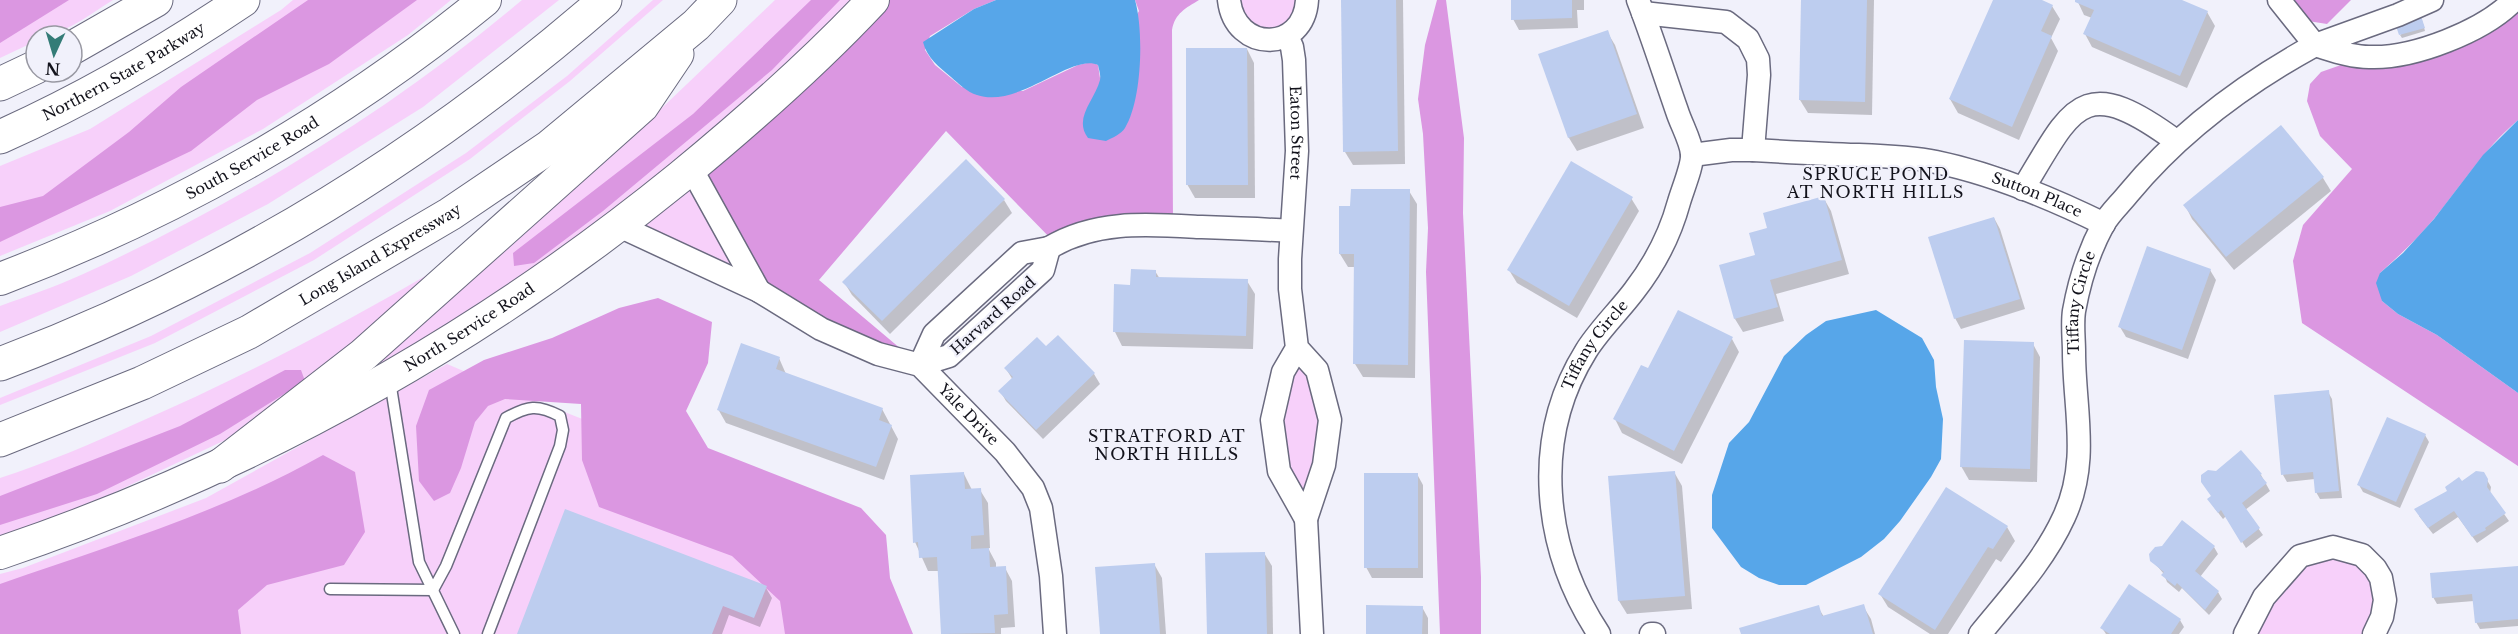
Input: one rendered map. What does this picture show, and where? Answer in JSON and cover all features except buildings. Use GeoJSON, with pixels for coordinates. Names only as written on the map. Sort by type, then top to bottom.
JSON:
{"type":"FeatureCollection","features":[{"type":"Feature","properties":{"kind":"highway"},"geometry":{"type":"LineString","coordinates":[[84,41],[156,0]]}},
{"type":"Feature","properties":{"kind":"highway","name":"Northern State Parkway"},"geometry":{"type":"LineString","coordinates":[[0,137],[121,76],[243,0]]}},
{"type":"Feature","properties":{"kind":"highway"},"geometry":{"type":"LineString","coordinates":[[0,364],[149,302],[288,230],[388,167],[483,100],[546,51],[605,0]]}},
{"type":"Feature","properties":{"kind":"highway","name":"Long Island Expressway"},"geometry":{"type":"LineString","coordinates":[[0,440],[105,399],[249,332],[450,214],[549,147],[696,25],[720,0]]}},
{"type":"Feature","properties":{"kind":"highway"},"geometry":{"type":"LineString","coordinates":[[220,466],[363,355],[642,106],[696,25]]}},
{"type":"Feature","properties":{"kind":"highway"},"geometry":{"type":"LineString","coordinates":[[0,84],[24,73]]}},
{"type":"Feature","properties":{"kind":"main road","name":"South Service Road"},"geometry":{"type":"LineString","coordinates":[[0,279],[130,224],[259,155],[357,93],[485,0]]}},
{"type":"Feature","properties":{"kind":"main road","name":"North Service Road"},"geometry":{"type":"LineString","coordinates":[[0,553],[76,526],[220,466],[308,423],[390,378],[495,313],[620,226],[691,168],[770,100],[873,0]]}},
{"type":"Feature","properties":{"kind":"street"},"geometry":{"type":"LineString","coordinates":[[1228,0],[1230,14],[1237,26],[1260,40],[1273,40],[1287,36],[1302,20],[1307,0]]}},
{"type":"Feature","properties":{"kind":"street"},"geometry":{"type":"LineString","coordinates":[[2279,0],[2315,45],[2342,54],[2370,58],[2414,51],[2459,37],[2502,12],[2514,0]]}},
{"type":"Feature","properties":{"kind":"street","name":"Tiffany Circle"},"geometry":{"type":"LineString","coordinates":[[2347,33],[2379,9],[2398,0]]}},
{"type":"Feature","properties":{"kind":"street","name":"Tiffany Circle"},"geometry":{"type":"LineString","coordinates":[[1980,634],[2040,560],[2065,516],[2068,506],[2079,467],[2080,427],[2074,364],[2074,312],[2086,266],[2103,224],[2156,160],[2176,141],[2247,85],[2315,45],[2432,0]]}},
{"type":"Feature","properties":{"kind":"street"},"geometry":{"type":"LineString","coordinates":[[1692,155],[1640,6],[1726,22],[1748,39],[1758,59],[1759,75],[1753,150]]}},
{"type":"Feature","properties":{"kind":"street","name":"Eaton Street"},"geometry":{"type":"LineString","coordinates":[[1287,36],[1294,60],[1297,151],[1292,231]]}},
{"type":"Feature","properties":{"kind":"street"},"geometry":{"type":"LineString","coordinates":[[2023,189],[2061,126],[2074,113],[2098,102],[2114,105],[2176,141]]}},
{"type":"Feature","properties":{"kind":"street","name":"Sutton Place"},"geometry":{"type":"LineString","coordinates":[[1692,155],[1753,150],[1888,156],[1934,161],[1975,172],[2023,189],[2069,207],[2103,224]]}},
{"type":"Feature","properties":{"kind":"street","name":"Tiffany Circle"},"geometry":{"type":"LineString","coordinates":[[1599,634],[1587,616],[1565,565],[1555,532],[1549,496],[1552,438],[1568,384],[1587,350],[1635,290],[1660,253],[1671,230],[1692,155]]}},
{"type":"Feature","properties":{"kind":"street"},"geometry":{"type":"LineString","coordinates":[[691,168],[759,291]]}},
{"type":"Feature","properties":{"kind":"street","name":"Harvard Road"},"geometry":{"type":"LineString","coordinates":[[920,365],[949,356],[1043,270],[1049,248],[1064,239],[1104,227],[1136,224],[1292,231]]}},
{"type":"Feature","properties":{"kind":"street"},"geometry":{"type":"LineString","coordinates":[[620,226],[759,291],[830,333],[878,354],[920,365]]}},
{"type":"Feature","properties":{"kind":"street"},"geometry":{"type":"LineString","coordinates":[[1292,231],[1289,276],[1297,348],[1317,370],[1330,420],[1324,465],[1306,519],[1312,634]]}},
{"type":"Feature","properties":{"kind":"street"},"geometry":{"type":"LineString","coordinates":[[1297,348],[1283,372],[1272,420],[1279,471],[1306,519]]}},
{"type":"Feature","properties":{"kind":"street","name":"Yale Drive"},"geometry":{"type":"LineString","coordinates":[[920,365],[1005,452],[1033,488],[1041,508],[1051,576],[1055,634]]}},
{"type":"Feature","properties":{"kind":"street"},"geometry":{"type":"LineString","coordinates":[[2245,634],[2264,597],[2300,556],[2333,547],[2362,555],[2381,578],[2385,600],[2382,617],[2374,634]]}},
{"type":"Feature","properties":{"kind":"lane"},"geometry":{"type":"LineString","coordinates":[[390,378],[419,562],[454,634]]}},
{"type":"Feature","properties":{"kind":"lane"},"geometry":{"type":"LineString","coordinates":[[433,590],[446,566],[506,418],[525,408],[545,409],[560,416],[563,430],[560,446],[488,634]]}},
{"type":"Feature","properties":{"kind":"lane"},"geometry":{"type":"LineString","coordinates":[[330,589],[433,590]]}},
{"type":"Feature","properties":{"kind":"shaded area"},"geometry":{"type":"Polygon","coordinates":[[[0,0],[113,0],[75,24],[24,24],[24,47],[0,58],[0,0]]]}},
{"type":"Feature","properties":{"kind":"shaded area"},"geometry":{"type":"Polygon","coordinates":[[[0,0],[69,0],[30,24],[24,24],[24,28],[0,43],[0,0]]]}},
{"type":"Feature","properties":{"kind":"shaded area"},"geometry":{"type":"Polygon","coordinates":[[[293,0],[451,0],[408,35],[263,129],[110,211],[0,256],[0,166],[90,129],[281,10],[293,0]]]}},
{"type":"Feature","properties":{"kind":"shaded area"},"geometry":{"type":"Polygon","coordinates":[[[308,0],[417,0],[329,64],[257,100],[191,151],[0,242],[0,207],[43,196],[129,132],[181,87],[308,0]]]}},
{"type":"Feature","properties":{"kind":"shaded area"},"geometry":{"type":"Polygon","coordinates":[[[522,0],[559,0],[423,107],[268,204],[131,276],[0,332],[0,306],[81,275],[140,247],[255,186],[366,117],[471,41],[522,0]]]}},
{"type":"Feature","properties":{"kind":"shaded area"},"geometry":{"type":"Polygon","coordinates":[[[653,0],[663,0],[570,81],[470,159],[314,260],[155,343],[0,405],[0,398],[151,336],[310,253],[466,153],[567,76],[653,0]]]}},
{"type":"Feature","properties":{"kind":"shaded area"},"geometry":{"type":"Polygon","coordinates":[[[775,0],[857,0],[712,136],[547,264],[366,374],[643,126],[775,0]]]}},
{"type":"Feature","properties":{"kind":"shaded area"},"geometry":{"type":"Polygon","coordinates":[[[811,0],[840,0],[772,70],[603,211],[534,263],[514,266],[513,253],[693,114],[811,0]]]}},
{"type":"Feature","properties":{"kind":"shaded area"},"geometry":{"type":"Polygon","coordinates":[[[873,0],[996,0],[974,9],[930,36],[925,50],[935,65],[962,87],[1023,91],[1078,65],[1091,62],[1098,65],[1100,78],[1139,11],[1135,0],[1199,0],[1178,15],[1172,30],[1173,225],[1056,244],[946,131],[819,280],[920,365],[759,291],[691,168],[873,0]]]}},
{"type":"Feature","properties":{"kind":"shaded area"},"geometry":{"type":"Polygon","coordinates":[[[1229,0],[1307,0],[1307,9],[1260,40],[1229,0]]]}},
{"type":"Feature","properties":{"kind":"shaded area"},"geometry":{"type":"Polygon","coordinates":[[[1437,0],[1446,0],[1464,138],[1463,213],[1481,577],[1481,634],[1440,634],[1426,272],[1428,228],[1423,134],[1418,99],[1425,45],[1437,0]]]}},
{"type":"Feature","properties":{"kind":"shaded area"},"geometry":{"type":"Polygon","coordinates":[[[2281,0],[2351,0],[2327,24],[2308,21],[2281,0]]]}},
{"type":"Feature","properties":{"kind":"shaded area"},"geometry":{"type":"Polygon","coordinates":[[[2518,0],[2518,120],[2483,156],[2427,227],[2380,273],[2382,301],[2398,314],[2437,335],[2518,393],[2518,466],[2302,323],[2293,261],[2303,225],[2352,169],[2320,136],[2307,101],[2310,84],[2321,72],[2341,65],[2370,61],[2518,0]]]}},
{"type":"Feature","properties":{"kind":"shaded area"},"geometry":{"type":"Polygon","coordinates":[[[693,186],[746,276],[639,226],[693,186]]]}},
{"type":"Feature","properties":{"kind":"shaded area"},"geometry":{"type":"Polygon","coordinates":[[[439,268],[443,275],[238,434],[92,503],[0,537],[0,478],[85,446],[252,370],[439,268]]]}},
{"type":"Feature","properties":{"kind":"shaded area"},"geometry":{"type":"Polygon","coordinates":[[[658,298],[712,322],[708,363],[686,411],[708,448],[861,508],[886,535],[890,578],[913,634],[785,634],[780,601],[732,556],[599,507],[582,460],[581,404],[505,399],[488,406],[475,422],[461,468],[450,493],[434,501],[419,481],[416,426],[429,390],[484,360],[552,338],[619,308],[658,298]]]}},
{"type":"Feature","properties":{"kind":"shaded area"},"geometry":{"type":"Polygon","coordinates":[[[1297,348],[1330,420],[1306,519],[1279,471],[1283,372],[1297,348]]]}},
{"type":"Feature","properties":{"kind":"shaded area"},"geometry":{"type":"Polygon","coordinates":[[[447,364],[875,534],[892,634],[0,634],[0,574],[23,568],[206,498],[447,364]]]}},
{"type":"Feature","properties":{"kind":"shaded area"},"geometry":{"type":"Polygon","coordinates":[[[285,370],[301,370],[305,381],[220,434],[97,494],[0,525],[0,496],[180,426],[285,370]]]}},
{"type":"Feature","properties":{"kind":"shaded area"},"geometry":{"type":"Polygon","coordinates":[[[323,455],[355,472],[365,532],[344,565],[267,585],[238,610],[241,634],[0,634],[0,584],[205,511],[323,455]]]}},
{"type":"Feature","properties":{"kind":"shaded area"},"geometry":{"type":"Polygon","coordinates":[[[2333,547],[2375,568],[2374,634],[2245,634],[2300,556],[2333,547]]]}},
{"type":"Feature","properties":{"kind":"water"},"geometry":{"type":"Polygon","coordinates":[[[996,0],[1135,0],[1140,29],[1140,66],[1135,101],[1131,116],[1123,130],[1106,141],[1088,138],[1084,131],[1086,109],[1100,80],[1098,65],[1087,63],[1010,95],[993,97],[970,92],[934,62],[923,42],[974,9],[996,0]]]}},
{"type":"Feature","properties":{"kind":"water"},"geometry":{"type":"Polygon","coordinates":[[[2518,120],[2518,393],[2437,335],[2398,314],[2382,301],[2376,283],[2380,273],[2403,253],[2434,219],[2483,155],[2518,120]]]}},
{"type":"Feature","properties":{"kind":"water"},"geometry":{"type":"Polygon","coordinates":[[[1876,310],[1922,338],[1934,360],[1936,387],[1943,419],[1941,459],[1900,521],[1884,539],[1861,557],[1806,585],[1779,585],[1759,578],[1741,567],[1712,528],[1712,495],[1729,443],[1749,422],[1784,356],[1806,335],[1826,321],[1876,310]]]}},
{"type":"Feature","properties":{"kind":"district","name":"SPRUCE POND AT NORTH HILLS"},"geometry":{"type":"Point","coordinates":[1876,183]}},
{"type":"Feature","properties":{"kind":"district","name":"STRATFORD AT NORTH HILLS"},"geometry":{"type":"Point","coordinates":[1167,445]}}]}
